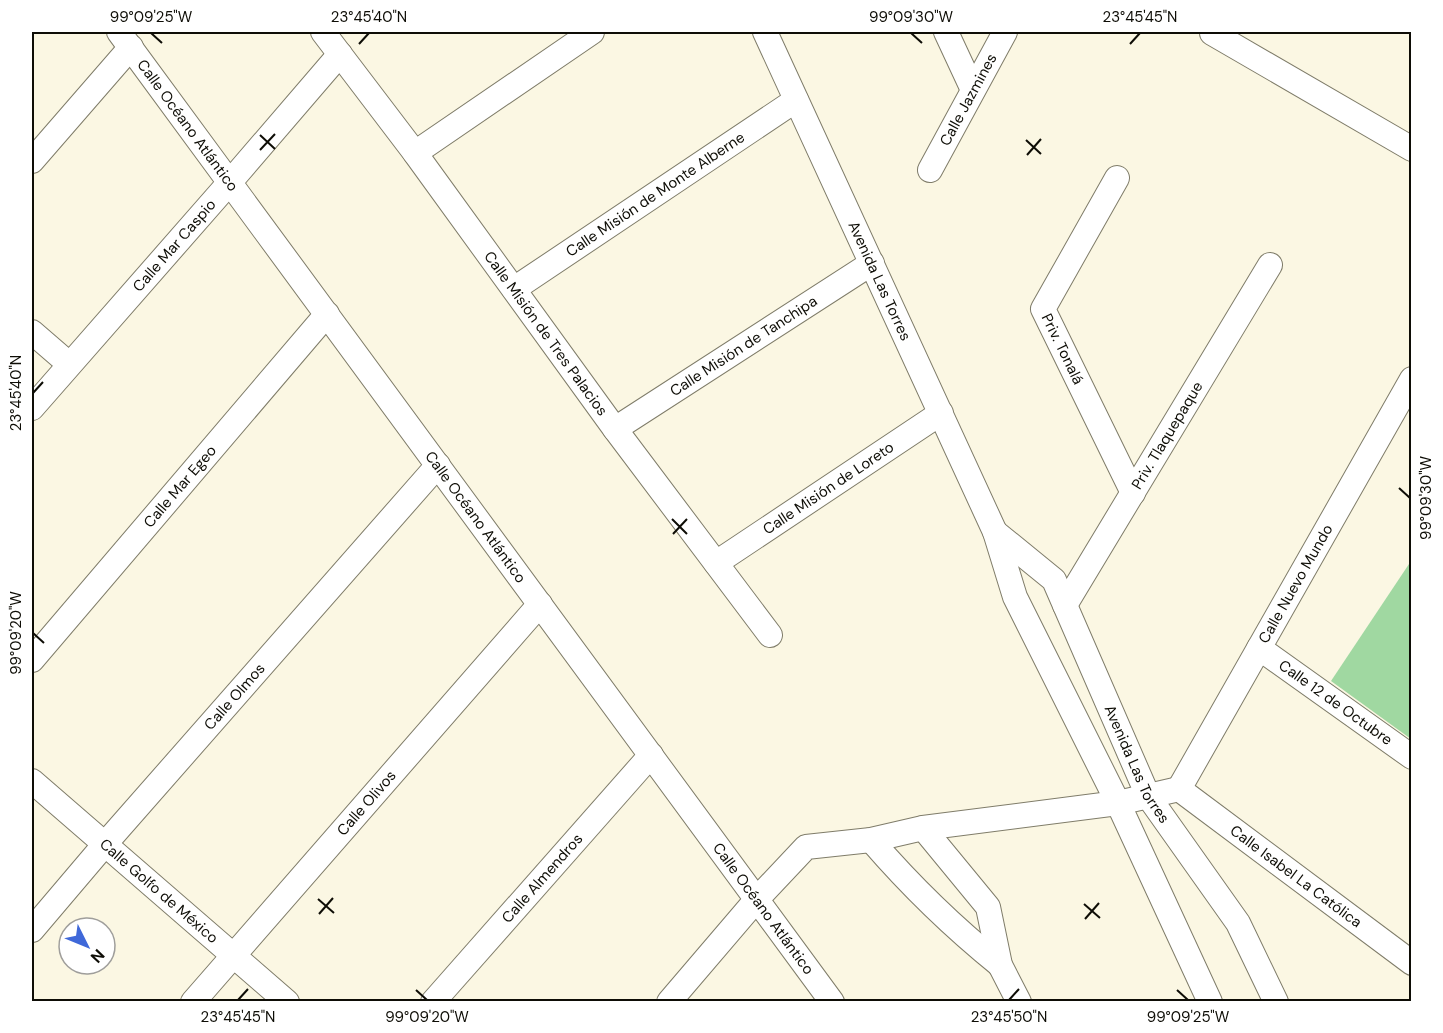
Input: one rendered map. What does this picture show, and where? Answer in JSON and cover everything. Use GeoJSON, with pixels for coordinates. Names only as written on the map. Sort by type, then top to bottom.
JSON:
{"type":"FeatureCollection","features":[{"type":"Feature","properties":{"kind":"street","name":"Calle Misión de Tres Palacios"},"geometry":{"type":"LineString","coordinates":[[323,32],[415,153],[615,429],[770,635]]}},
{"type":"Feature","properties":{"kind":"street"},"geometry":{"type":"LineString","coordinates":[[415,153],[592,32]]}},
{"type":"Feature","properties":{"kind":"street","name":"Avenida Las Torres"},"geometry":{"type":"LineString","coordinates":[[765,32],[995,532],[1015,597],[1118,803],[1210,1002]]}},
{"type":"Feature","properties":{"kind":"street"},"geometry":{"type":"LineString","coordinates":[[946,32],[973,90]]}},
{"type":"Feature","properties":{"kind":"street","name":"Calle Jazmines"},"geometry":{"type":"LineString","coordinates":[[930,170],[1005,32]]}},
{"type":"Feature","properties":{"kind":"street"},"geometry":{"type":"LineString","coordinates":[[1213,32],[1412,149]]}},
{"type":"Feature","properties":{"kind":"street"},"geometry":{"type":"LineString","coordinates":[[32,161],[125,39]]}},
{"type":"Feature","properties":{"kind":"street","name":"Calle Océano Atlántico"},"geometry":{"type":"LineString","coordinates":[[125,39],[832,1002]]}},
{"type":"Feature","properties":{"kind":"street","name":"Calle Mar Caspio"},"geometry":{"type":"LineString","coordinates":[[32,408],[340,54]]}},
{"type":"Feature","properties":{"kind":"street","name":"Calle Misión de Monte Alberne"},"geometry":{"type":"LineString","coordinates":[[514,289],[796,100]]}},
{"type":"Feature","properties":{"kind":"street","name":"Priv. Tonalá"},"geometry":{"type":"LineString","coordinates":[[1117,178],[1043,309],[1132,493]]}},
{"type":"Feature","properties":{"kind":"street","name":"Calle Misión de Tanchipa"},"geometry":{"type":"LineString","coordinates":[[615,429],[872,263]]}},
{"type":"Feature","properties":{"kind":"street","name":"Priv. Tlaquepaque"},"geometry":{"type":"LineString","coordinates":[[1065,605],[1270,265]]}},
{"type":"Feature","properties":{"kind":"street","name":"Calle Mar Egeo"},"geometry":{"type":"LineString","coordinates":[[32,660],[327,314]]}},
{"type":"Feature","properties":{"kind":"street"},"geometry":{"type":"LineString","coordinates":[[32,332],[69,364]]}},
{"type":"Feature","properties":{"kind":"street","name":"Calle Nuevo Mundo"},"geometry":{"type":"LineString","coordinates":[[1179,789],[1412,379]]}},
{"type":"Feature","properties":{"kind":"street","name":"Calle Misión de Loreto"},"geometry":{"type":"LineString","coordinates":[[716,563],[941,413]]}},
{"type":"Feature","properties":{"kind":"street","name":"Calle Olmos"},"geometry":{"type":"LineString","coordinates":[[32,930],[438,465]]}},
{"type":"Feature","properties":{"kind":"street","name":"Avenida Las Torres"},"geometry":{"type":"LineString","coordinates":[[995,532],[1054,580],[1148,796],[1238,923],[1276,1002]]}},
{"type":"Feature","properties":{"kind":"street","name":"Calle Olivos"},"geometry":{"type":"LineString","coordinates":[[193,1002],[540,604]]}},
{"type":"Feature","properties":{"kind":"street","name":"Calle 12 de Octubre"},"geometry":{"type":"LineString","coordinates":[[1259,648],[1412,757]]}},
{"type":"Feature","properties":{"kind":"street","name":"Calle Almendros"},"geometry":{"type":"LineString","coordinates":[[433,1002],[651,755]]}},
{"type":"Feature","properties":{"kind":"street","name":"Calle Golfo de México"},"geometry":{"type":"LineString","coordinates":[[32,781],[287,1002]]}},
{"type":"Feature","properties":{"kind":"street"},"geometry":{"type":"LineString","coordinates":[[669,1002],[757,899],[806,847],[871,840],[923,828],[1118,803],[1179,789]]}},
{"type":"Feature","properties":{"kind":"street","name":"Calle Isabel La Católica"},"geometry":{"type":"LineString","coordinates":[[1179,789],[1412,963]]}},
{"type":"Feature","properties":{"kind":"street"},"geometry":{"type":"LineString","coordinates":[[923,828],[988,907],[1000,965],[1019,1002]]}},
{"type":"Feature","properties":{"kind":"street"},"geometry":{"type":"LineString","coordinates":[[871,840],[891,863],[974,944],[1000,965]]}},
{"type":"Feature","properties":{"kind":"green space"},"geometry":{"type":"Polygon","coordinates":[[[1411,561],[1411,739],[1331,681],[1411,561]]]}}]}
